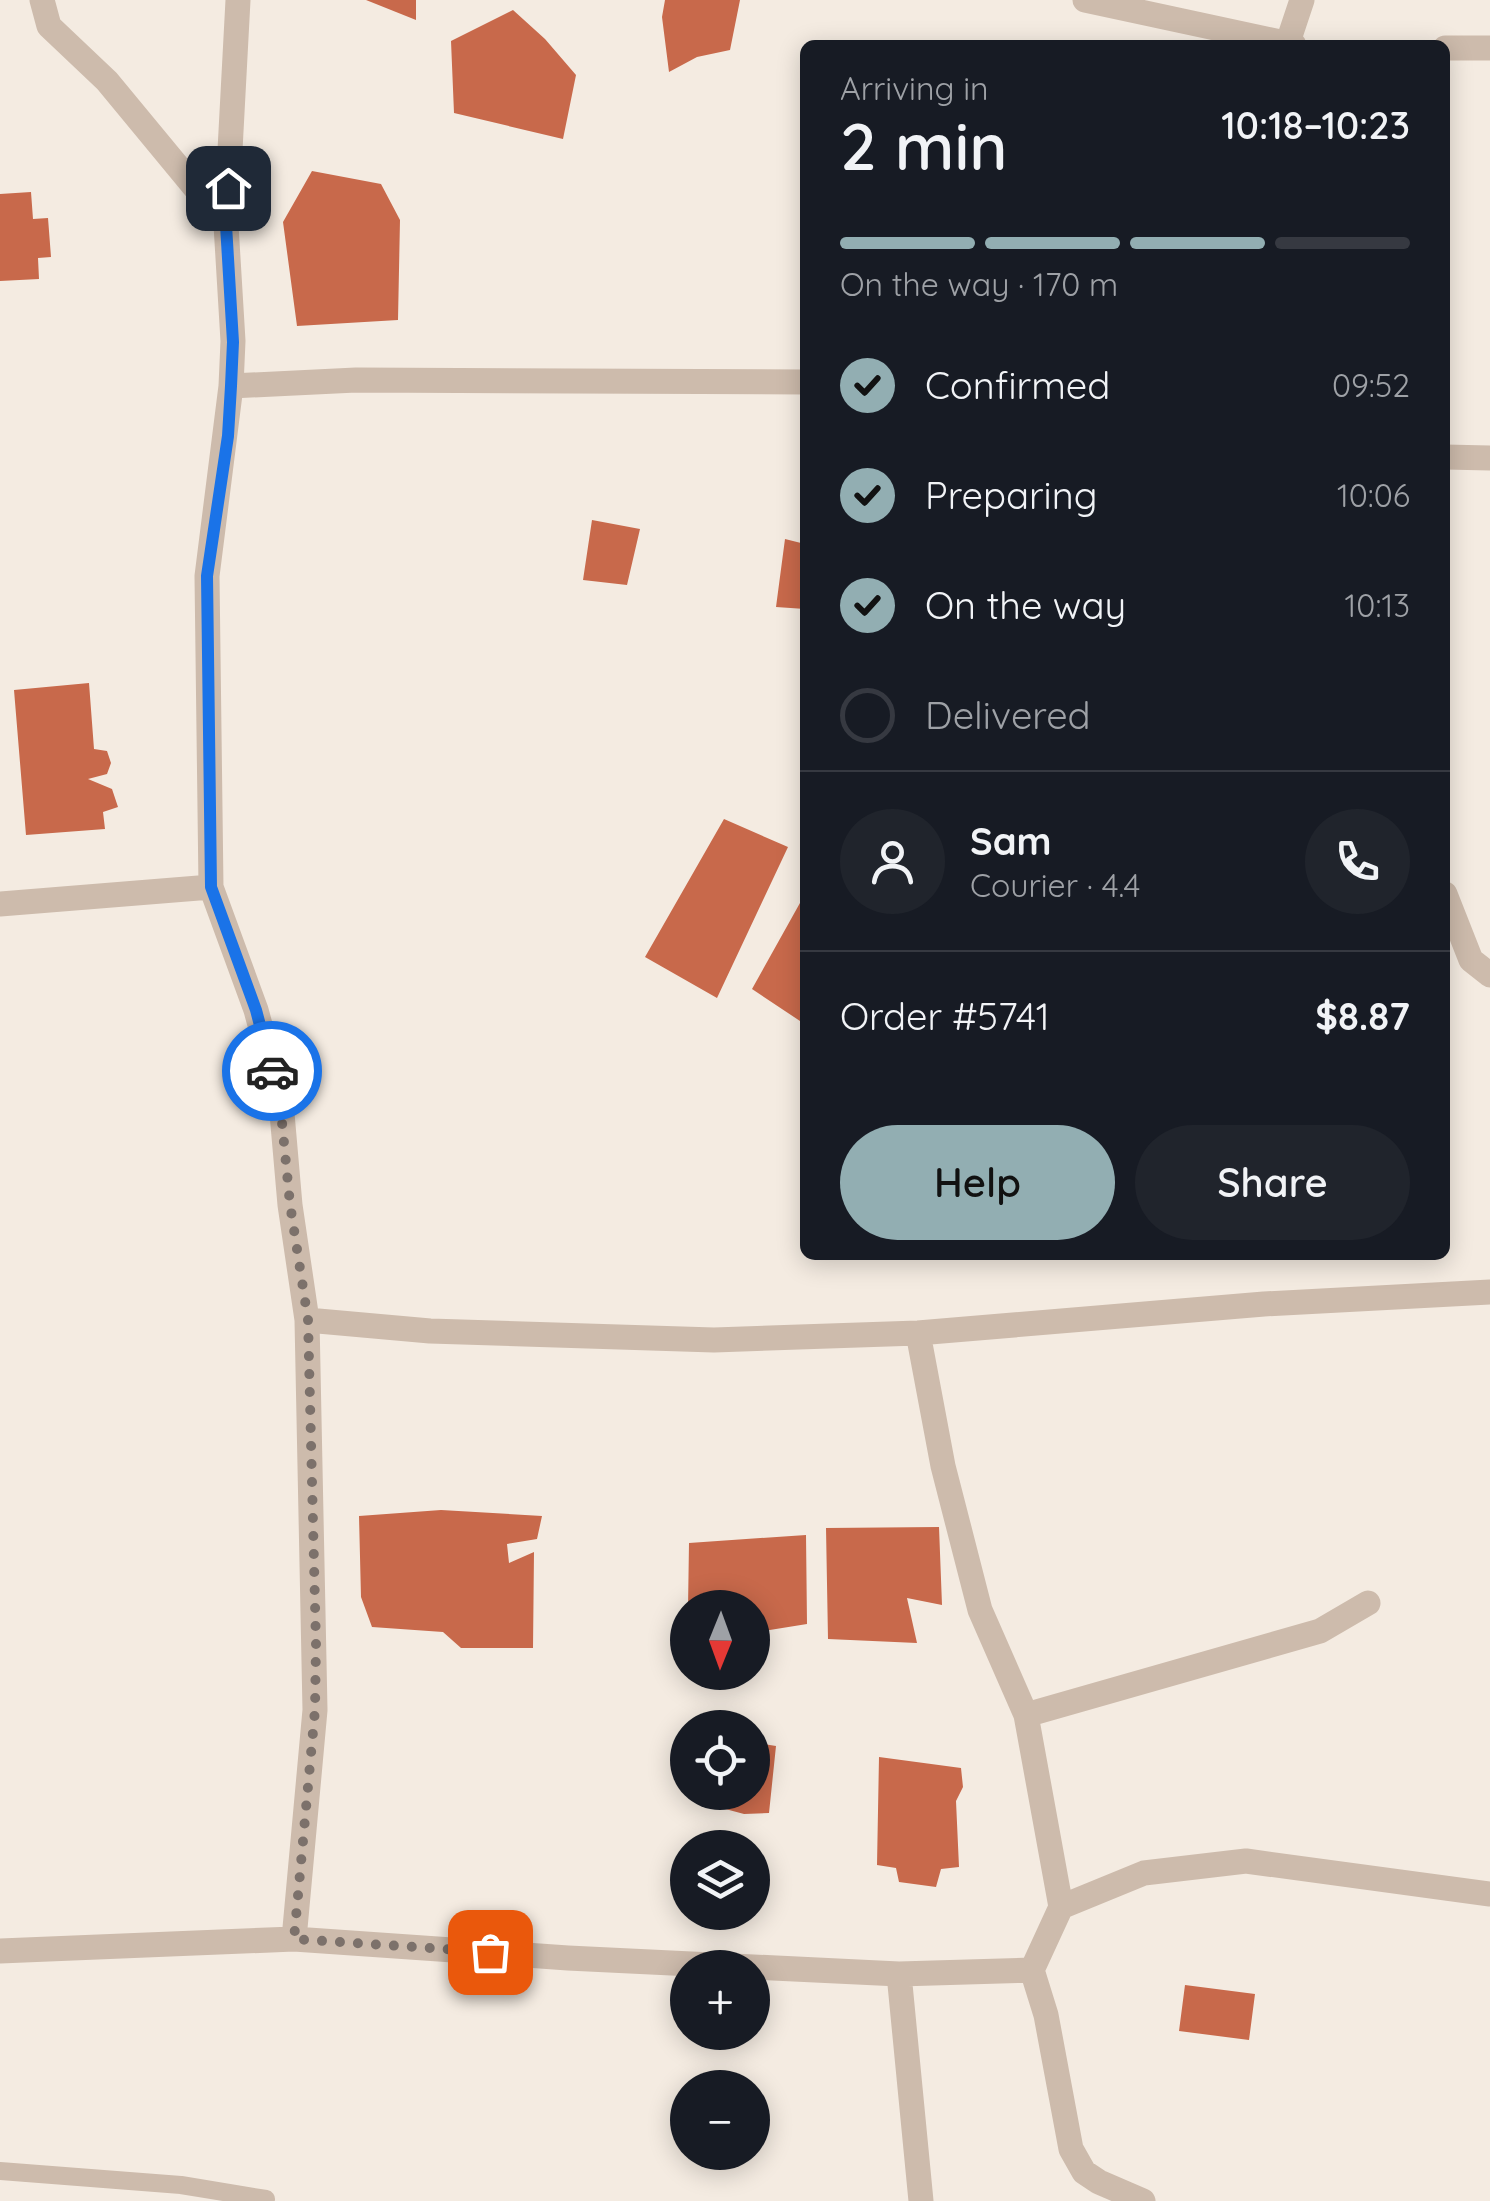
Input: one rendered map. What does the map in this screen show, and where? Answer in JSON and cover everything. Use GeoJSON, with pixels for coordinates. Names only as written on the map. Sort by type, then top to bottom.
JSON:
{"type":"FeatureCollection","features":[{"type":"Feature","properties":{"kind":"street"},"geometry":{"type":"LineString","coordinates":[[42,0],[49,26],[107,81],[226,225]]}},
{"type":"Feature","properties":{"kind":"street"},"geometry":{"type":"LineString","coordinates":[[238,0],[226,225],[233,342],[231,386],[228,436],[207,576],[211,887],[256,1010],[280,1102],[290,1204],[308,1320],[315,1710],[294,1939]]}},
{"type":"Feature","properties":{"kind":"street"},"geometry":{"type":"LineString","coordinates":[[1086,0],[1266,40]]}},
{"type":"Feature","properties":{"kind":"street"},"geometry":{"type":"LineString","coordinates":[[1290,40],[1302,0]]}},
{"type":"Feature","properties":{"kind":"street"},"geometry":{"type":"LineString","coordinates":[[1450,48],[1490,48]]}},
{"type":"Feature","properties":{"kind":"street"},"geometry":{"type":"LineString","coordinates":[[231,386],[356,380],[800,382]]}},
{"type":"Feature","properties":{"kind":"street"},"geometry":{"type":"LineString","coordinates":[[1450,457],[1490,458]]}},
{"type":"Feature","properties":{"kind":"street"},"geometry":{"type":"LineString","coordinates":[[0,904],[211,887]]}},
{"type":"Feature","properties":{"kind":"street"},"geometry":{"type":"LineString","coordinates":[[1450,907],[1471,960],[1490,975]]}},
{"type":"Feature","properties":{"kind":"street"},"geometry":{"type":"LineString","coordinates":[[308,1320],[430,1331],[714,1340],[918,1333],[1264,1304],[1490,1292]]}},
{"type":"Feature","properties":{"kind":"street"},"geometry":{"type":"LineString","coordinates":[[918,1333],[943,1466],[980,1610],[1026,1716],[1061,1907],[1032,1970],[1046,2015],[1071,2149],[1084,2172],[1142,2201]]}},
{"type":"Feature","properties":{"kind":"street"},"geometry":{"type":"LineString","coordinates":[[1026,1716],[1320,1631],[1368,1603]]}},
{"type":"Feature","properties":{"kind":"street"},"geometry":{"type":"LineString","coordinates":[[1061,1907],[1144,1874],[1246,1861],[1490,1894]]}},
{"type":"Feature","properties":{"kind":"street"},"geometry":{"type":"LineString","coordinates":[[0,1952],[294,1939],[568,1958],[899,1974],[1032,1970]]}},
{"type":"Feature","properties":{"kind":"street"},"geometry":{"type":"LineString","coordinates":[[899,1974],[921,2201]]}},
{"type":"Feature","properties":{"kind":"lane"},"geometry":{"type":"LineString","coordinates":[[0,2171],[181,2186],[266,2199]]}},
{"type":"Feature","properties":{"kind":"building"},"geometry":{"type":"Polygon","coordinates":[[[366,0],[416,0],[416,20],[366,0]]]}},
{"type":"Feature","properties":{"kind":"building"},"geometry":{"type":"Polygon","coordinates":[[[665,0],[740,0],[730,50],[697,57],[669,72],[662,17],[665,0]]]}},
{"type":"Feature","properties":{"kind":"building"},"geometry":{"type":"Polygon","coordinates":[[[513,10],[576,75],[563,139],[454,113],[451,41],[513,10]]]}},
{"type":"Feature","properties":{"kind":"building"},"geometry":{"type":"Polygon","coordinates":[[[312,171],[381,184],[400,220],[398,320],[297,326],[283,222],[312,171]]]}},
{"type":"Feature","properties":{"kind":"building"},"geometry":{"type":"Polygon","coordinates":[[[31,192],[33,219],[48,218],[51,257],[38,258],[39,279],[0,281],[0,194],[31,192]]]}},
{"type":"Feature","properties":{"kind":"building"},"geometry":{"type":"Polygon","coordinates":[[[592,520],[640,529],[627,585],[583,580],[592,520]]]}},
{"type":"Feature","properties":{"kind":"building"},"geometry":{"type":"Polygon","coordinates":[[[785,539],[800,543],[800,609],[776,607],[785,539]]]}},
{"type":"Feature","properties":{"kind":"building"},"geometry":{"type":"Polygon","coordinates":[[[89,683],[94,749],[107,751],[111,763],[107,774],[88,779],[112,789],[118,807],[103,812],[105,829],[26,835],[14,690],[89,683]]]}},
{"type":"Feature","properties":{"kind":"building"},"geometry":{"type":"Polygon","coordinates":[[[724,819],[788,847],[717,998],[645,957],[724,819]]]}},
{"type":"Feature","properties":{"kind":"building"},"geometry":{"type":"Polygon","coordinates":[[[800,903],[800,1021],[752,989],[800,903]]]}},
{"type":"Feature","properties":{"kind":"building"},"geometry":{"type":"Polygon","coordinates":[[[441,1510],[542,1516],[537,1539],[507,1544],[509,1563],[534,1552],[533,1648],[461,1648],[443,1632],[372,1627],[361,1597],[359,1516],[441,1510]]]}},
{"type":"Feature","properties":{"kind":"building"},"geometry":{"type":"Polygon","coordinates":[[[939,1527],[942,1605],[907,1598],[917,1643],[828,1639],[826,1528],[939,1527]]]}},
{"type":"Feature","properties":{"kind":"building"},"geometry":{"type":"Polygon","coordinates":[[[806,1535],[807,1624],[770,1630],[770,1590],[688,1590],[689,1543],[806,1535]]]}},
{"type":"Feature","properties":{"kind":"building"},"geometry":{"type":"Polygon","coordinates":[[[770,1745],[776,1746],[770,1803],[770,1745]]]}},
{"type":"Feature","properties":{"kind":"building"},"geometry":{"type":"Polygon","coordinates":[[[879,1757],[961,1768],[963,1787],[956,1801],[959,1867],[941,1869],[936,1887],[899,1882],[896,1868],[877,1865],[879,1757]]]}},
{"type":"Feature","properties":{"kind":"building"},"geometry":{"type":"Polygon","coordinates":[[[729,1810],[769,1810],[769,1813],[729,1810]]]}},
{"type":"Feature","properties":{"kind":"building"},"geometry":{"type":"Polygon","coordinates":[[[1185,1985],[1255,1994],[1249,2040],[1179,2031],[1185,1985]]]}},
{"type":"Feature","properties":{"kind":"way so far"},"geometry":{"type":"LineString","coordinates":[[272,1071],[280,1102],[290,1204],[308,1320],[315,1710],[294,1939],[490,1952]]}},
{"type":"Feature","properties":{"kind":"route"},"geometry":{"type":"LineString","coordinates":[[228,188],[231,386],[228,436],[207,576],[211,887],[256,1010],[272,1071]]}}]}
